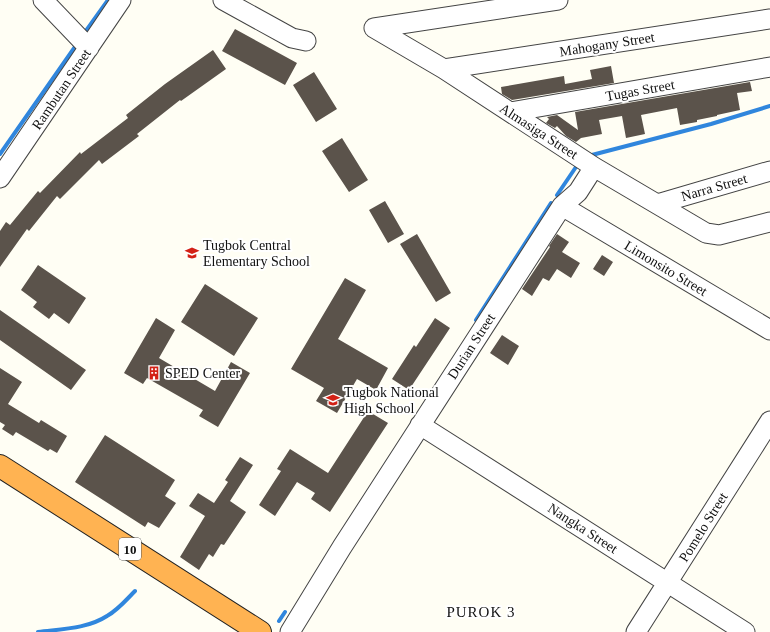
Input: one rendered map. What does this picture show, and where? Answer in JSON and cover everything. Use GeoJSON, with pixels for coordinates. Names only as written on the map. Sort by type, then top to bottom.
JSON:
{"type":"FeatureCollection","features":[{"type":"Feature","properties":{"kind":"highway","name":"10"},"geometry":{"type":"LineString","coordinates":[[0,466],[260,632]]}},
{"type":"Feature","properties":{"kind":"street"},"geometry":{"type":"LineString","coordinates":[[43,0],[88,48]]}},
{"type":"Feature","properties":{"kind":"street","name":"Rambutan Street"},"geometry":{"type":"LineString","coordinates":[[0,178],[121,0]]}},
{"type":"Feature","properties":{"kind":"street"},"geometry":{"type":"LineString","coordinates":[[223,0],[287,35],[306,41]]}},
{"type":"Feature","properties":{"kind":"street","name":"Almasiga Street"},"geometry":{"type":"LineString","coordinates":[[558,0],[374,28],[444,69],[594,167],[706,233],[719,235],[770,222]]}},
{"type":"Feature","properties":{"kind":"street","name":"Mahogany Street"},"geometry":{"type":"LineString","coordinates":[[444,69],[770,19]]}},
{"type":"Feature","properties":{"kind":"street","name":"Tugas Street"},"geometry":{"type":"LineString","coordinates":[[510,112],[770,67]]}},
{"type":"Feature","properties":{"kind":"street","name":"Durian Street"},"geometry":{"type":"LineString","coordinates":[[290,632],[342,547],[562,206],[578,192],[594,167]]}},
{"type":"Feature","properties":{"kind":"street","name":"Narra Street"},"geometry":{"type":"LineString","coordinates":[[658,204],[770,171]]}},
{"type":"Feature","properties":{"kind":"street","name":"Limonsito Street"},"geometry":{"type":"LineString","coordinates":[[562,206],[770,330]]}},
{"type":"Feature","properties":{"kind":"street","name":"Pomelo Street"},"geometry":{"type":"LineString","coordinates":[[636,632],[770,421]]}},
{"type":"Feature","properties":{"kind":"street","name":"Nangka Street"},"geometry":{"type":"LineString","coordinates":[[420,425],[745,632]]}},
{"type":"Feature","properties":{"kind":"building"},"geometry":{"type":"Polygon","coordinates":[[[235,29],[297,63],[285,85],[222,51],[235,29]]]}},
{"type":"Feature","properties":{"kind":"building"},"geometry":{"type":"Polygon","coordinates":[[[213,50],[226,69],[181,101],[180,100],[137,134],[139,136],[102,164],[99,160],[60,199],[57,196],[29,231],[27,229],[0,267],[0,231],[6,222],[10,225],[38,191],[40,193],[80,152],[81,154],[128,118],[126,115],[165,84],[213,50]]]}},
{"type":"Feature","properties":{"kind":"building"},"geometry":{"type":"Polygon","coordinates":[[[611,66],[614,83],[512,100],[502,94],[501,87],[564,76],[565,84],[592,79],[590,70],[611,66]]]}},
{"type":"Feature","properties":{"kind":"building"},"geometry":{"type":"Polygon","coordinates":[[[314,72],[337,109],[316,122],[293,85],[314,72]]]}},
{"type":"Feature","properties":{"kind":"building"},"geometry":{"type":"Polygon","coordinates":[[[750,82],[752,91],[737,93],[740,110],[697,120],[697,122],[680,125],[677,108],[641,115],[645,134],[626,138],[622,116],[599,120],[602,134],[581,138],[576,142],[566,136],[557,126],[555,128],[546,123],[549,119],[547,117],[557,115],[578,130],[575,112],[750,82]]]}},
{"type":"Feature","properties":{"kind":"building"},"geometry":{"type":"Polygon","coordinates":[[[342,138],[368,180],[349,192],[322,151],[342,138]]]}},
{"type":"Feature","properties":{"kind":"building"},"geometry":{"type":"Polygon","coordinates":[[[385,201],[404,234],[388,243],[369,210],[385,201]]]}},
{"type":"Feature","properties":{"kind":"building"},"geometry":{"type":"Polygon","coordinates":[[[417,234],[451,293],[436,302],[400,244],[417,234]]]}},
{"type":"Feature","properties":{"kind":"building"},"geometry":{"type":"Polygon","coordinates":[[[557,234],[569,242],[562,252],[580,263],[571,278],[557,269],[549,281],[543,278],[532,296],[522,289],[557,234]]]}},
{"type":"Feature","properties":{"kind":"building"},"geometry":{"type":"Polygon","coordinates":[[[602,255],[613,262],[604,276],[593,269],[602,255]]]}},
{"type":"Feature","properties":{"kind":"building"},"geometry":{"type":"Polygon","coordinates":[[[38,265],[86,298],[69,324],[54,313],[49,319],[33,307],[37,302],[21,290],[38,265]]]}},
{"type":"Feature","properties":{"kind":"building"},"geometry":{"type":"Polygon","coordinates":[[[345,278],[366,290],[338,339],[388,368],[376,390],[357,379],[337,413],[316,401],[324,388],[291,369],[345,278]]]}},
{"type":"Feature","properties":{"kind":"building"},"geometry":{"type":"Polygon","coordinates":[[[205,284],[258,318],[234,356],[181,322],[205,284]]]}},
{"type":"Feature","properties":{"kind":"building"},"geometry":{"type":"Polygon","coordinates":[[[0,310],[86,370],[71,390],[0,340],[0,310]]]}},
{"type":"Feature","properties":{"kind":"building","name":"SPED Center"},"geometry":{"type":"Polygon","coordinates":[[[156,318],[175,330],[159,358],[215,391],[231,362],[250,373],[218,427],[199,416],[203,410],[147,378],[143,384],[124,373],[156,318]]]}},
{"type":"Feature","properties":{"kind":"building"},"geometry":{"type":"Polygon","coordinates":[[[435,318],[450,328],[409,390],[392,379],[414,345],[416,347],[435,318]]]}},
{"type":"Feature","properties":{"kind":"building"},"geometry":{"type":"Polygon","coordinates":[[[502,335],[519,346],[508,365],[490,353],[502,335]]]}},
{"type":"Feature","properties":{"kind":"building"},"geometry":{"type":"Polygon","coordinates":[[[0,368],[22,382],[8,404],[39,423],[41,420],[67,436],[57,453],[50,449],[48,451],[16,432],[13,436],[2,429],[5,425],[0,422],[0,368]]]}},
{"type":"Feature","properties":{"kind":"building"},"geometry":{"type":"Polygon","coordinates":[[[368,411],[388,423],[330,512],[311,499],[315,493],[297,482],[275,516],[259,505],[281,471],[277,469],[290,449],[328,473],[368,411]]]}},
{"type":"Feature","properties":{"kind":"building"},"geometry":{"type":"Polygon","coordinates":[[[105,435],[175,480],[165,496],[176,503],[159,528],[148,522],[145,527],[75,482],[105,435]]]}},
{"type":"Feature","properties":{"kind":"building"},"geometry":{"type":"Polygon","coordinates":[[[240,457],[253,465],[230,501],[246,512],[224,545],[221,544],[213,557],[209,554],[199,570],[180,557],[205,516],[189,506],[198,493],[214,503],[228,482],[225,480],[240,457]]]}},
{"type":"Feature","properties":{"kind":"waterway"},"geometry":{"type":"LineString","coordinates":[[83,35],[108,0]]}},
{"type":"Feature","properties":{"kind":"waterway"},"geometry":{"type":"LineString","coordinates":[[0,154],[77,44]]}},
{"type":"Feature","properties":{"kind":"waterway"},"geometry":{"type":"LineString","coordinates":[[588,156],[711,124],[770,106]]}},
{"type":"Feature","properties":{"kind":"waterway"},"geometry":{"type":"LineString","coordinates":[[557,195],[578,164]]}},
{"type":"Feature","properties":{"kind":"waterway"},"geometry":{"type":"LineString","coordinates":[[476,320],[551,203]]}},
{"type":"Feature","properties":{"kind":"waterway"},"geometry":{"type":"LineString","coordinates":[[38,632],[74,628],[91,624],[111,614],[135,591]]}},
{"type":"Feature","properties":{"kind":"waterway"},"geometry":{"type":"LineString","coordinates":[[279,621],[285,612]]}},
{"type":"Feature","properties":{"kind":"place","name":"Tugbok Central Elementary School"},"geometry":{"type":"Point","coordinates":[192,253]}},
{"type":"Feature","properties":{"kind":"place","name":"SPED Center"},"geometry":{"type":"Point","coordinates":[154,373]}},
{"type":"Feature","properties":{"kind":"place","name":"Tugbok National High School"},"geometry":{"type":"Point","coordinates":[333,400]}},
{"type":"Feature","properties":{"kind":"district","name":"PUROK 3"},"geometry":{"type":"Point","coordinates":[481,612]}}]}
